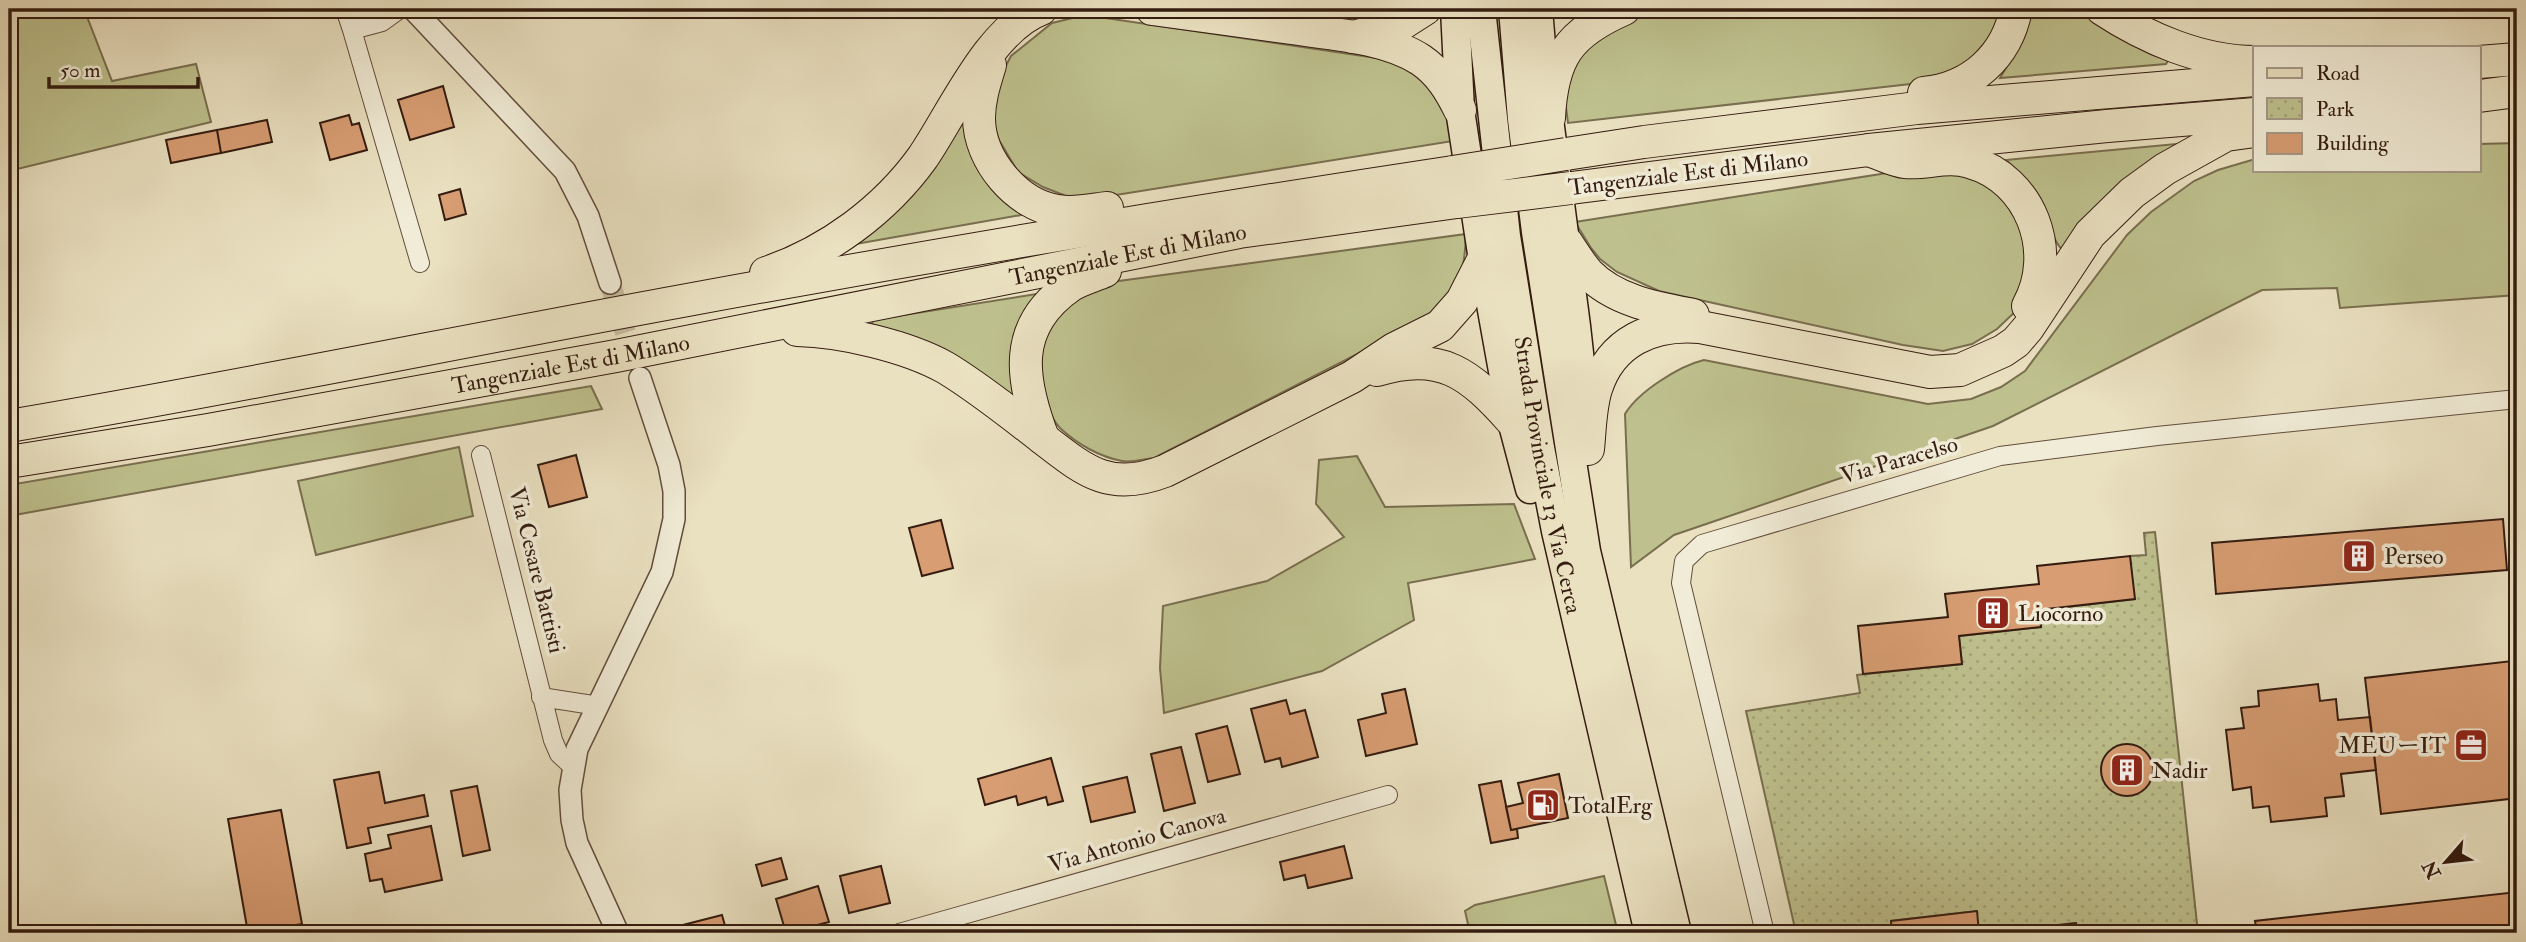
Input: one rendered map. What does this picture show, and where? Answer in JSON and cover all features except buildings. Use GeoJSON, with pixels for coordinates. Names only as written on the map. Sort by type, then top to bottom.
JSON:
{"type":"FeatureCollection","features":[{"type":"Feature","properties":{"kind":"highway"},"geometry":{"type":"LineString","coordinates":[[682,301],[797,261],[842,235],[873,211],[890,196],[921,159],[969,81],[997,44],[1026,16],[1041,9]]}},
{"type":"Feature","properties":{"kind":"highway"},"geometry":{"type":"LineString","coordinates":[[1152,9],[1352,37],[1396,49],[1421,60],[1445,82],[1461,110]]}},
{"type":"Feature","properties":{"kind":"highway"},"geometry":{"type":"LineString","coordinates":[[1352,37],[1399,24],[1425,9]]}},
{"type":"Feature","properties":{"kind":"highway"},"geometry":{"type":"LineString","coordinates":[[1549,118],[1552,82],[1561,59],[1587,28],[1624,9]]}},
{"type":"Feature","properties":{"kind":"highway"},"geometry":{"type":"LineString","coordinates":[[1793,124],[1829,104],[1934,92],[1969,80],[1996,56],[2007,39],[2016,9]]}},
{"type":"Feature","properties":{"kind":"highway"},"geometry":{"type":"LineString","coordinates":[[2102,9],[2125,23],[2172,44],[2216,57],[2253,62]]}},
{"type":"Feature","properties":{"kind":"highway"},"geometry":{"type":"LineString","coordinates":[[997,44],[981,94],[981,137],[995,166],[1017,191],[1044,208],[1060,212],[1173,200],[1208,209]]}},
{"type":"Feature","properties":{"kind":"highway"},"geometry":{"type":"LineString","coordinates":[[2480,62],[2517,59]]}},
{"type":"Feature","properties":{"kind":"highway","name":"Tangenziale Est di Milano"},"geometry":{"type":"LineString","coordinates":[[9,461],[208,430],[616,356],[1455,187],[1566,154],[1917,108],[2253,80]]}},
{"type":"Feature","properties":{"kind":"highway"},"geometry":{"type":"LineString","coordinates":[[2480,96],[2517,91]]}},
{"type":"Feature","properties":{"kind":"highway","name":"Tangenziale Est di Milano"},"geometry":{"type":"LineString","coordinates":[[9,426],[188,396],[682,301],[1208,209],[1455,187],[1571,188],[1869,150],[2253,114]]}},
{"type":"Feature","properties":{"kind":"highway"},"geometry":{"type":"LineString","coordinates":[[1588,449],[1596,389],[1609,362],[1625,345],[1657,328],[1700,327],[1930,372],[1960,370],[1988,360],[2016,342],[2090,234],[2132,193],[2165,169],[2226,135],[2253,131]]}},
{"type":"Feature","properties":{"kind":"highway"},"geometry":{"type":"LineString","coordinates":[[1566,242],[1588,273],[1597,280],[1622,296],[1661,309],[1931,361],[1970,355],[1997,341],[2009,332],[2030,304],[2041,271],[2038,232],[2022,199],[1997,174],[1972,162],[1946,159],[1905,162],[1869,150]]}},
{"type":"Feature","properties":{"kind":"highway"},"geometry":{"type":"LineString","coordinates":[[1043,438],[1027,390],[1025,362],[1028,344],[1036,326],[1044,310],[1056,297],[1073,285],[1115,267],[1166,256],[1239,232]]}},
{"type":"Feature","properties":{"kind":"highway"},"geometry":{"type":"LineString","coordinates":[[616,356],[788,329],[828,331],[909,352],[943,367],[1043,438],[1062,455],[1091,472],[1118,480],[1137,480],[1165,471],[1352,377],[1394,349],[1447,321],[1462,301],[1483,260]]}},
{"type":"Feature","properties":{"kind":"highway"},"geometry":{"type":"LineString","coordinates":[[1352,377],[1408,362],[1446,367],[1475,384],[1512,421]]}},
{"type":"Feature","properties":{"kind":"main road"},"geometry":{"type":"LineString","coordinates":[[1455,9],[1461,110],[1483,260],[1512,421],[1534,504],[1580,636]]}},
{"type":"Feature","properties":{"kind":"main road","name":"Strada Provinciale 13 Via Cerca"},"geometry":{"type":"LineString","coordinates":[[1481,9],[1492,123],[1521,338],[1547,489],[1650,933]]}},
{"type":"Feature","properties":{"kind":"main road","name":"Strada Provinciale 13 Via Cerca"},"geometry":{"type":"LineString","coordinates":[[1513,9],[1522,119],[1536,232],[1586,551],[1678,933]]}},
{"type":"Feature","properties":{"kind":"main road"},"geometry":{"type":"LineString","coordinates":[[1538,9],[1583,383],[1598,547],[1619,687]]}},
{"type":"Feature","properties":{"kind":"street"},"geometry":{"type":"LineString","coordinates":[[345,9],[420,263]]}},
{"type":"Feature","properties":{"kind":"street"},"geometry":{"type":"LineString","coordinates":[[352,30],[382,22],[400,9]]}},
{"type":"Feature","properties":{"kind":"street"},"geometry":{"type":"LineString","coordinates":[[413,9],[565,171],[588,216],[610,283]]}},
{"type":"Feature","properties":{"kind":"street"},"geometry":{"type":"LineString","coordinates":[[618,933],[577,843],[570,790],[577,749],[662,572],[674,519],[674,491],[669,465],[640,378]]}},
{"type":"Feature","properties":{"kind":"street","name":"Via Paracelso"},"geometry":{"type":"LineString","coordinates":[[1765,933],[1681,583],[1685,561],[1702,544],[2000,456],[2170,435],[2517,399]]}},
{"type":"Feature","properties":{"kind":"street","name":"Via Cesare Battisti"},"geometry":{"type":"LineString","coordinates":[[481,455],[553,740],[559,754],[573,767]]}},
{"type":"Feature","properties":{"kind":"street"},"geometry":{"type":"LineString","coordinates":[[541,697],[599,706]]}},
{"type":"Feature","properties":{"kind":"street","name":"Via Antonio Canova"},"geometry":{"type":"LineString","coordinates":[[899,933],[1388,795]]}},
{"type":"Feature","properties":{"kind":"green space"},"geometry":{"type":"Polygon","coordinates":[[[9,9],[84,9],[112,81],[196,64],[211,122],[9,171],[9,9]]]}},
{"type":"Feature","properties":{"kind":"green space"},"geometry":{"type":"Polygon","coordinates":[[[1652,9],[2004,9],[2001,25],[1969,61],[1937,81],[1568,123],[1563,85],[1588,43],[1622,22],[1652,9]]]}},
{"type":"Feature","properties":{"kind":"green space"},"geometry":{"type":"Polygon","coordinates":[[[2029,9],[2079,9],[2169,59],[2166,64],[2000,78],[2018,48],[2029,9]]]}},
{"type":"Feature","properties":{"kind":"green space"},"geometry":{"type":"Polygon","coordinates":[[[1085,15],[1390,60],[1424,75],[1446,108],[1453,141],[1091,199],[1066,196],[1043,187],[1018,172],[999,140],[990,113],[999,79],[1011,56],[1052,23],[1085,15]]]}},
{"type":"Feature","properties":{"kind":"green space"},"geometry":{"type":"Polygon","coordinates":[[[968,117],[1003,197],[1021,215],[850,245],[968,117]]]}},
{"type":"Feature","properties":{"kind":"green space"},"geometry":{"type":"Polygon","coordinates":[[[2187,143],[2064,251],[2057,243],[2032,190],[2006,160],[2187,143]]]}},
{"type":"Feature","properties":{"kind":"green space"},"geometry":{"type":"Polygon","coordinates":[[[2517,143],[2517,295],[2340,308],[2337,288],[2262,290],[1993,426],[1674,535],[1631,567],[1625,414],[1649,389],[1683,368],[1704,360],[1928,404],[1971,399],[2001,387],[2025,371],[2127,235],[2151,212],[2194,181],[2218,170],[2253,160],[2253,172],[2480,172],[2480,144],[2517,143]]]}},
{"type":"Feature","properties":{"kind":"green space"},"geometry":{"type":"Polygon","coordinates":[[[1919,168],[1958,169],[2000,189],[2031,247],[2019,308],[1997,329],[1972,344],[1943,351],[1903,345],[1659,291],[1617,272],[1600,259],[1575,222],[1919,168]]]}},
{"type":"Feature","properties":{"kind":"green space"},"geometry":{"type":"Polygon","coordinates":[[[1466,234],[1463,264],[1456,284],[1422,321],[1154,458],[1126,461],[1089,449],[1060,428],[1048,407],[1042,378],[1042,348],[1048,324],[1065,305],[1104,283],[1466,234]]]}},
{"type":"Feature","properties":{"kind":"green space"},"geometry":{"type":"Polygon","coordinates":[[[1049,292],[1015,357],[1012,385],[1016,399],[873,330],[872,320],[1049,292]]]}},
{"type":"Feature","properties":{"kind":"green space"},"geometry":{"type":"Polygon","coordinates":[[[591,386],[602,409],[9,516],[9,485],[591,386]]]}},
{"type":"Feature","properties":{"kind":"green space"},"geometry":{"type":"Polygon","coordinates":[[[459,447],[473,516],[316,555],[298,481],[459,447]]]}},
{"type":"Feature","properties":{"kind":"green space"},"geometry":{"type":"Polygon","coordinates":[[[1357,456],[1385,507],[1514,504],[1535,559],[1408,583],[1414,620],[1322,671],[1164,713],[1160,668],[1163,606],[1267,581],[1344,537],[1316,504],[1319,460],[1357,456]]]}},
{"type":"Feature","properties":{"kind":"green space"},"geometry":{"type":"Polygon","coordinates":[[[2155,532],[2198,933],[2077,933],[2075,923],[1979,933],[1976,911],[1891,921],[1892,933],[1796,933],[1746,711],[1860,693],[1857,675],[1962,664],[1959,636],[2041,627],[2039,610],[2134,599],[2130,556],[2146,555],[2144,533],[2155,532]]]}},
{"type":"Feature","properties":{"kind":"green space"},"geometry":{"type":"Polygon","coordinates":[[[1604,876],[1618,933],[1470,933],[1465,911],[1475,905],[1604,876]]]}},
{"type":"Feature","properties":{"kind":"tunnel"},"geometry":{"type":"LineString","coordinates":[[610,283],[635,363]]}},
{"type":"Feature","properties":{"kind":"place","name":"Perseo"},"geometry":{"type":"Point","coordinates":[2359,556]}},
{"type":"Feature","properties":{"kind":"place","name":"Liocorno"},"geometry":{"type":"Point","coordinates":[1993,613]}},
{"type":"Feature","properties":{"kind":"place","name":"MEUーIT"},"geometry":{"type":"Point","coordinates":[2471,745]}},
{"type":"Feature","properties":{"kind":"place","name":"Nadir"},"geometry":{"type":"Point","coordinates":[2127,770]}},
{"type":"Feature","properties":{"kind":"place","name":"TotalErg"},"geometry":{"type":"Point","coordinates":[1543,805]}}]}
